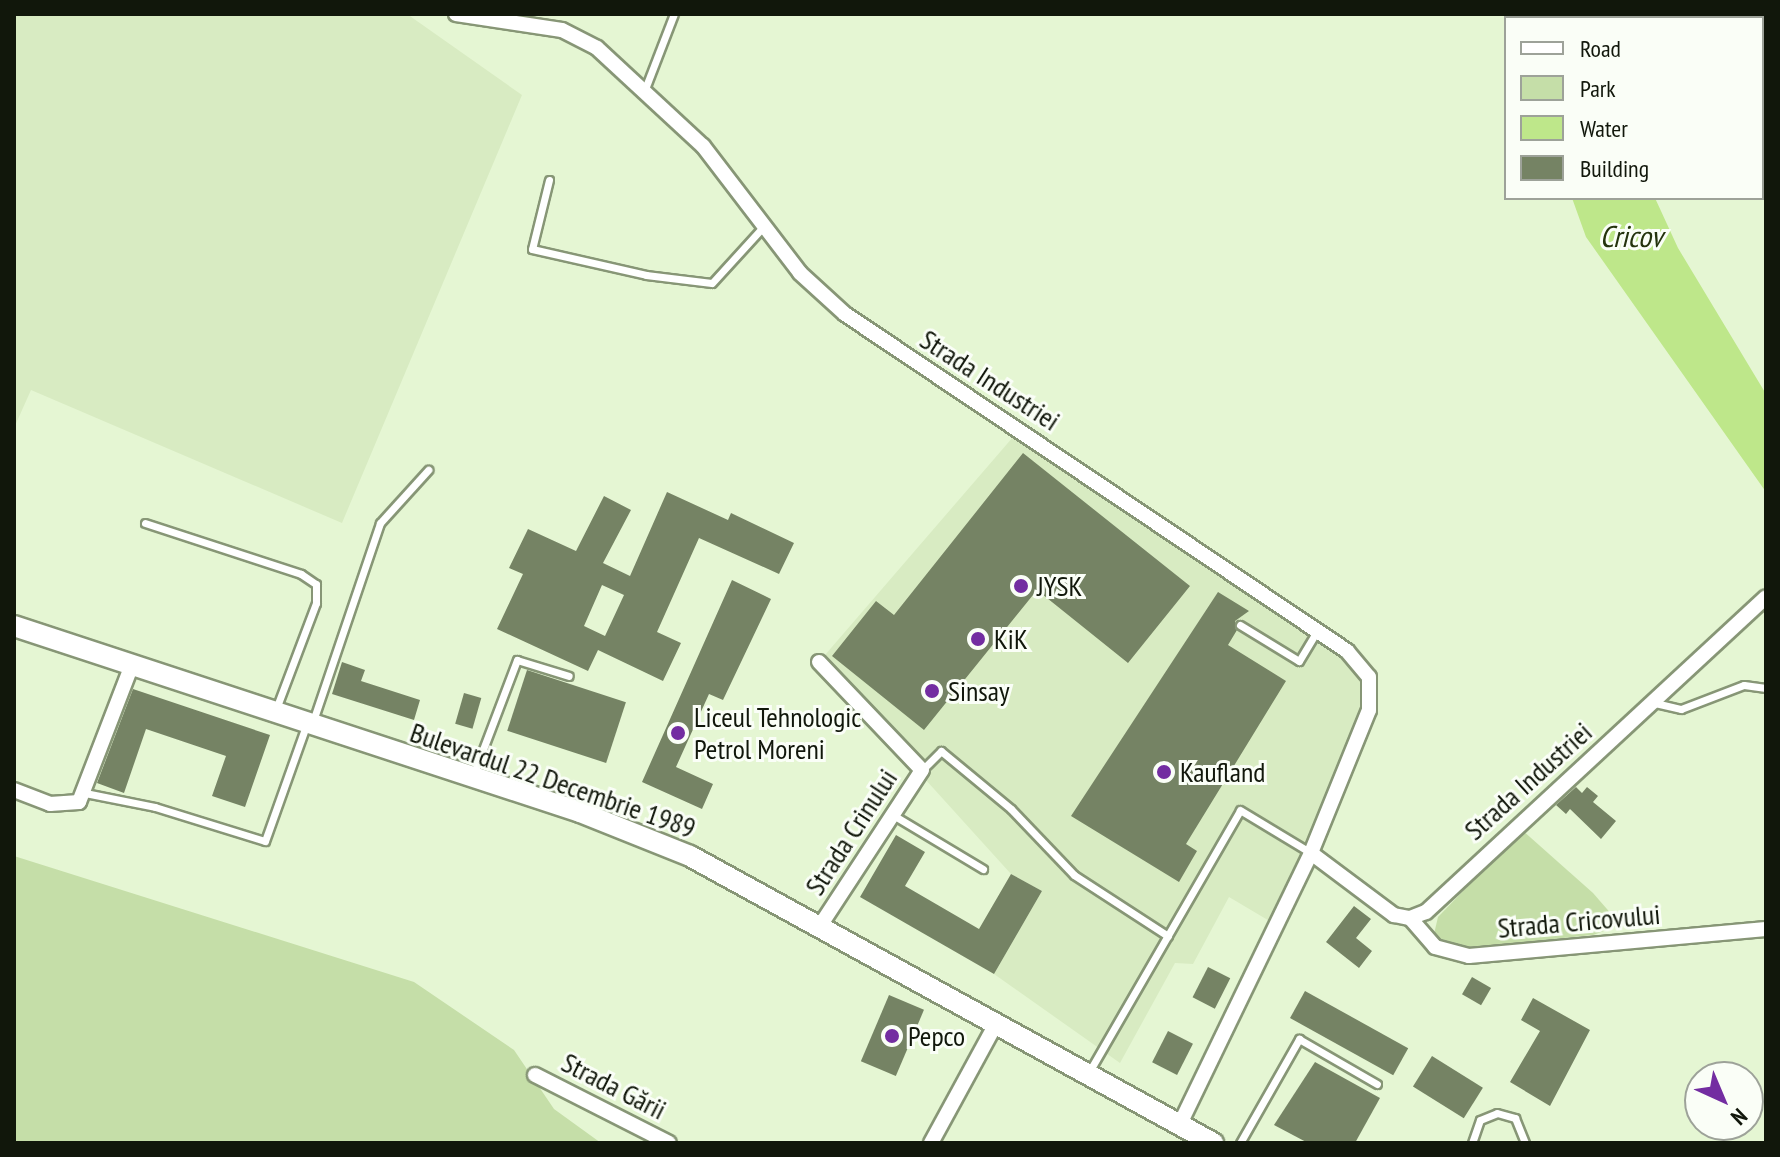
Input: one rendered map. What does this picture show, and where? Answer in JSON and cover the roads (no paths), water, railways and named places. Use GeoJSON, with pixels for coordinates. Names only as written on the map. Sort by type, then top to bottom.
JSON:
{"type":"FeatureCollection","features":[{"type":"Feature","properties":{"kind":"main road","name":"Bulevardul 22 Decembrie 1989"},"geometry":{"type":"LineString","coordinates":[[14,626],[274,715],[580,812],[690,856],[1213,1143]]}},
{"type":"Feature","properties":{"kind":"street","name":"Strada Industriei"},"geometry":{"type":"LineString","coordinates":[[456,14],[562,30],[597,48],[645,89],[727,174],[763,227],[800,273],[845,314],[1317,631],[1362,665],[1372,691],[1311,853],[1180,1124]]}},
{"type":"Feature","properties":{"kind":"street","name":"Strada Industriei"},"geometry":{"type":"LineString","coordinates":[[1410,918],[1434,904],[1519,821],[1655,703],[1766,597]]}},
{"type":"Feature","properties":{"kind":"street","name":"Strada Crinului"},"geometry":{"type":"LineString","coordinates":[[819,662],[922,770],[820,926]]}},
{"type":"Feature","properties":{"kind":"street"},"geometry":{"type":"LineString","coordinates":[[14,790],[67,807],[85,793],[131,667]]}},
{"type":"Feature","properties":{"kind":"street"},"geometry":{"type":"LineString","coordinates":[[1311,853],[1394,915],[1410,918]]}},
{"type":"Feature","properties":{"kind":"street","name":"Strada Cricovului"},"geometry":{"type":"LineString","coordinates":[[1410,918],[1435,947],[1469,956],[1766,929]]}},
{"type":"Feature","properties":{"kind":"street"},"geometry":{"type":"LineString","coordinates":[[931,1143],[996,1024]]}},
{"type":"Feature","properties":{"kind":"street","name":"Strada Gării"},"geometry":{"type":"LineString","coordinates":[[535,1075],[669,1143]]}},
{"type":"Feature","properties":{"kind":"lane"},"geometry":{"type":"LineString","coordinates":[[645,89],[674,14]]}},
{"type":"Feature","properties":{"kind":"lane"},"geometry":{"type":"LineString","coordinates":[[549,180],[532,249],[646,275],[712,283],[763,227]]}},
{"type":"Feature","properties":{"kind":"lane"},"geometry":{"type":"LineString","coordinates":[[85,793],[155,807],[265,841],[380,523],[428,470]]}},
{"type":"Feature","properties":{"kind":"lane"},"geometry":{"type":"LineString","coordinates":[[145,523],[301,574],[316,584],[316,603],[274,715]]}},
{"type":"Feature","properties":{"kind":"lane"},"geometry":{"type":"LineString","coordinates":[[1240,625],[1299,661],[1317,631]]}},
{"type":"Feature","properties":{"kind":"lane"},"geometry":{"type":"LineString","coordinates":[[472,778],[517,660],[569,676]]}},
{"type":"Feature","properties":{"kind":"lane"},"geometry":{"type":"LineString","coordinates":[[1655,703],[1681,709],[1744,685],[1766,688]]}},
{"type":"Feature","properties":{"kind":"lane"},"geometry":{"type":"LineString","coordinates":[[922,770],[941,751],[1011,809],[1074,875],[1168,936]]}},
{"type":"Feature","properties":{"kind":"lane"},"geometry":{"type":"LineString","coordinates":[[1088,1074],[1240,810],[1311,853]]}},
{"type":"Feature","properties":{"kind":"lane"},"geometry":{"type":"LineString","coordinates":[[893,815],[983,869]]}},
{"type":"Feature","properties":{"kind":"lane"},"geometry":{"type":"LineString","coordinates":[[1240,1143],[1299,1039],[1377,1084]]}},
{"type":"Feature","properties":{"kind":"lane"},"geometry":{"type":"LineString","coordinates":[[1472,1143],[1480,1120],[1497,1113],[1515,1118],[1525,1143]]}},
{"type":"Feature","properties":{"kind":"water"},"geometry":{"type":"Polygon","coordinates":[[[1510,14],[1581,14],[1581,16],[1510,14]]]}},
{"type":"Feature","properties":{"kind":"water","name":"Cricov"},"geometry":{"type":"Polygon","coordinates":[[[1573,200],[1656,200],[1678,248],[1766,394],[1766,492],[1586,237],[1573,200]]]}},
{"type":"Feature","properties":{"kind":"place","name":"JYSK"},"geometry":{"type":"Point","coordinates":[1021,586]}},
{"type":"Feature","properties":{"kind":"place","name":"KiK"},"geometry":{"type":"Point","coordinates":[978,639]}},
{"type":"Feature","properties":{"kind":"place","name":"Sinsay"},"geometry":{"type":"Point","coordinates":[932,691]}},
{"type":"Feature","properties":{"kind":"place","name":"Liceul Tehnologic Petrol Moreni"},"geometry":{"type":"Point","coordinates":[678,733]}},
{"type":"Feature","properties":{"kind":"place","name":"Kaufland"},"geometry":{"type":"Point","coordinates":[1164,772]}},
{"type":"Feature","properties":{"kind":"place","name":"Pepco"},"geometry":{"type":"Point","coordinates":[892,1036]}}]}
